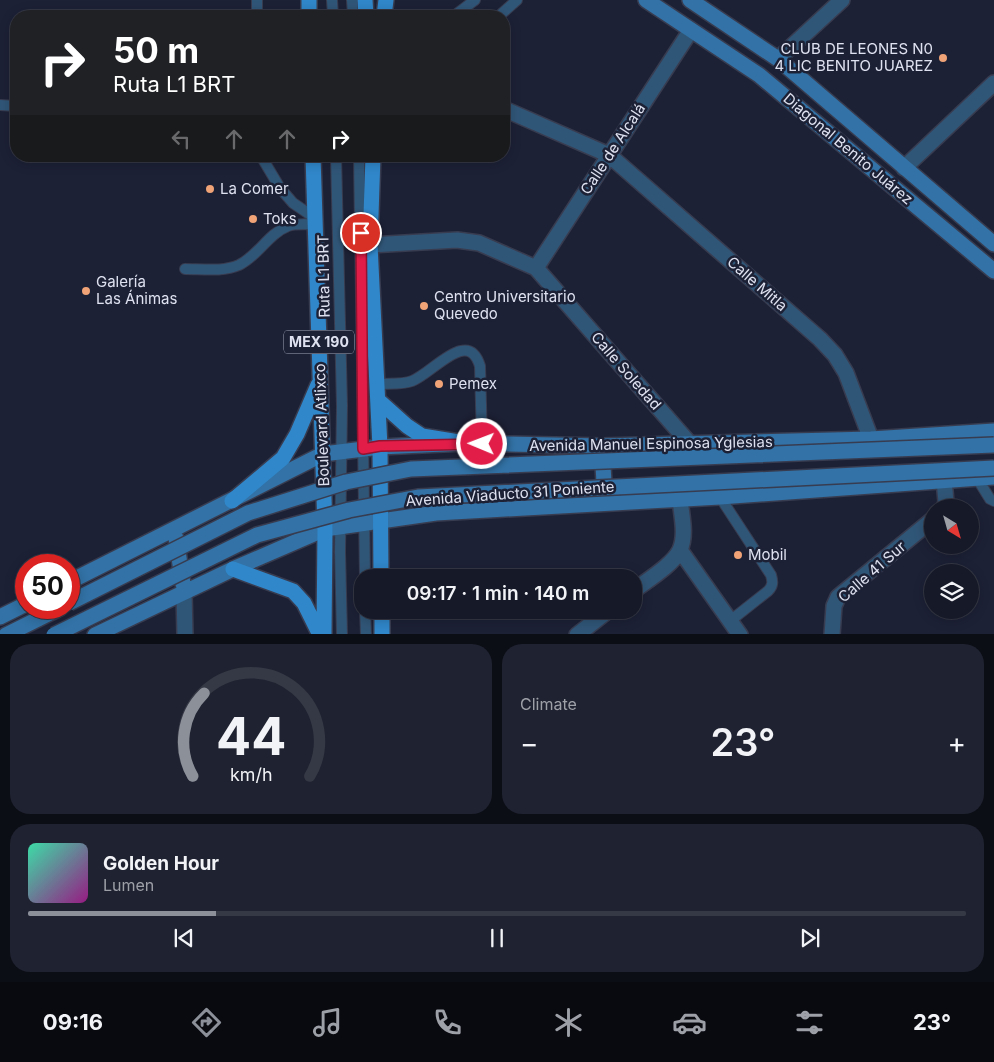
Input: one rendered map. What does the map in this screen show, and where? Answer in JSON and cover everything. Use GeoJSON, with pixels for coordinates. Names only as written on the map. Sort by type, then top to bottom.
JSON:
{"type":"FeatureCollection","features":[{"type":"Feature","properties":{"kind":"main road","name":"Diagonal Benito Juárez"},"geometry":{"type":"LineString","coordinates":[[646,0],[759,75],[994,271]]}},
{"type":"Feature","properties":{"kind":"main road","name":"Diagonal Benito Juárez"},"geometry":{"type":"LineString","coordinates":[[690,0],[778,58],[994,244]]}},
{"type":"Feature","properties":{"kind":"main road","name":"Boulevard Atlixco"},"geometry":{"type":"LineString","coordinates":[[313,162],[325,529],[322,634]]}},
{"type":"Feature","properties":{"kind":"main road","name":"MEX 190"},"geometry":{"type":"LineString","coordinates":[[373,162],[370,245],[380,446],[381,569]]}},
{"type":"Feature","properties":{"kind":"main road"},"geometry":{"type":"LineString","coordinates":[[232,501],[283,458],[297,434],[320,379]]}},
{"type":"Feature","properties":{"kind":"main road"},"geometry":{"type":"LineString","coordinates":[[378,400],[407,426],[422,436],[465,444]]}},
{"type":"Feature","properties":{"kind":"main road","name":"Avenida Manuel Espinosa Yglesias"},"geometry":{"type":"LineString","coordinates":[[80,576],[323,454],[380,446],[690,444],[871,439],[994,431]]}},
{"type":"Feature","properties":{"kind":"main road","name":"Avenida Viaducto 31 Poniente"},"geometry":{"type":"LineString","coordinates":[[80,597],[248,513],[346,482],[411,469],[994,445]]}},
{"type":"Feature","properties":{"kind":"main road"},"geometry":{"type":"LineString","coordinates":[[602,446],[605,503]]}},
{"type":"Feature","properties":{"kind":"main road","name":"Avenida Viaducto 31 Poniente"},"geometry":{"type":"LineString","coordinates":[[54,634],[257,535],[349,510],[418,497],[994,468]]}},
{"type":"Feature","properties":{"kind":"main road"},"geometry":{"type":"LineString","coordinates":[[95,634],[233,569],[325,529],[436,513],[720,497],[994,477]]}},
{"type":"Feature","properties":{"kind":"main road"},"geometry":{"type":"LineString","coordinates":[[174,529],[184,592]]}},
{"type":"Feature","properties":{"kind":"main road"},"geometry":{"type":"LineString","coordinates":[[233,569],[293,591],[304,603],[322,634]]}},
{"type":"Feature","properties":{"kind":"main road"},"geometry":{"type":"LineString","coordinates":[[0,617],[15,610]]}},
{"type":"Feature","properties":{"kind":"main road"},"geometry":{"type":"LineString","coordinates":[[6,634],[37,619]]}},
{"type":"Feature","properties":{"kind":"main road"},"geometry":{"type":"LineString","coordinates":[[382,619],[382,634]]}},
{"type":"Feature","properties":{"kind":"street"},"geometry":{"type":"LineString","coordinates":[[778,58],[842,0]]}},
{"type":"Feature","properties":{"kind":"street","name":"Calle de Alcalá"},"geometry":{"type":"LineString","coordinates":[[536,268],[691,30]]}},
{"type":"Feature","properties":{"kind":"street"},"geometry":{"type":"LineString","coordinates":[[904,168],[994,84]]}},
{"type":"Feature","properties":{"kind":"street","name":"Calle Mitla"},"geometry":{"type":"LineString","coordinates":[[510,112],[609,155],[820,339],[835,355],[846,373],[871,439]]}},
{"type":"Feature","properties":{"kind":"street","name":"Calle Soledad"},"geometry":{"type":"LineString","coordinates":[[370,245],[457,240],[479,243],[536,268],[690,444]]}},
{"type":"Feature","properties":{"kind":"street"},"geometry":{"type":"LineString","coordinates":[[944,480],[946,499]]}},
{"type":"Feature","properties":{"kind":"street"},"geometry":{"type":"LineString","coordinates":[[642,584],[668,564],[680,550],[683,531],[680,498]]}},
{"type":"Feature","properties":{"kind":"street","name":"Calle 41 Sur"},"geometry":{"type":"LineString","coordinates":[[832,634],[834,606],[838,597],[924,527]]}},
{"type":"Feature","properties":{"kind":"street"},"geometry":{"type":"LineString","coordinates":[[680,550],[740,634]]}},
{"type":"Feature","properties":{"kind":"street"},"geometry":{"type":"LineString","coordinates":[[184,592],[184,634]]}},
{"type":"Feature","properties":{"kind":"street"},"geometry":{"type":"LineString","coordinates":[[577,634],[596,619]]}},
{"type":"Feature","properties":{"kind":"lane"},"geometry":{"type":"LineString","coordinates":[[462,10],[475,0]]}},
{"type":"Feature","properties":{"kind":"lane"},"geometry":{"type":"LineString","coordinates":[[506,10],[517,0]]}},
{"type":"Feature","properties":{"kind":"lane"},"geometry":{"type":"LineString","coordinates":[[265,162],[280,188],[293,203],[315,221]]}},
{"type":"Feature","properties":{"kind":"lane","name":"Ruta L1 BRT"},"geometry":{"type":"LineString","coordinates":[[336,162],[342,406],[342,634]]}},
{"type":"Feature","properties":{"kind":"lane"},"geometry":{"type":"LineString","coordinates":[[359,162],[365,569]]}},
{"type":"Feature","properties":{"kind":"lane"},"geometry":{"type":"LineString","coordinates":[[185,269],[223,270],[239,265],[251,258],[274,235],[289,226],[315,221]]}},
{"type":"Feature","properties":{"kind":"lane"},"geometry":{"type":"LineString","coordinates":[[377,384],[409,382],[420,378],[461,349],[470,350],[477,355],[480,366],[482,444]]}},
{"type":"Feature","properties":{"kind":"lane"},"geometry":{"type":"LineString","coordinates":[[977,478],[990,499],[994,501]]}},
{"type":"Feature","properties":{"kind":"lane"},"geometry":{"type":"LineString","coordinates":[[720,497],[773,580],[772,587],[768,592],[730,621]]}},
{"type":"Feature","properties":{"kind":"lane"},"geometry":{"type":"LineString","coordinates":[[366,619],[366,634]]}},
{"type":"Feature","properties":{"kind":"place","name":"CLUB DE LEONES N0 4 LIC BENITO JUAREZ"},"geometry":{"type":"Point","coordinates":[943,58]}},
{"type":"Feature","properties":{"kind":"place","name":"La Comer"},"geometry":{"type":"Point","coordinates":[210,189]}},
{"type":"Feature","properties":{"kind":"place","name":"Toks"},"geometry":{"type":"Point","coordinates":[253,219]}},
{"type":"Feature","properties":{"kind":"place","name":"Galería Las Ánimas"},"geometry":{"type":"Point","coordinates":[86,291]}},
{"type":"Feature","properties":{"kind":"place","name":"Centro Universitario Quevedo"},"geometry":{"type":"Point","coordinates":[424,306]}},
{"type":"Feature","properties":{"kind":"place","name":"Pemex"},"geometry":{"type":"Point","coordinates":[439,384]}},
{"type":"Feature","properties":{"kind":"place","name":"Mobil"},"geometry":{"type":"Point","coordinates":[738,555]}},
{"type":"Feature","properties":{"kind":"route"},"geometry":{"type":"LineString","coordinates":[[361,233],[363,449],[380,446],[482,444]]}}]}
